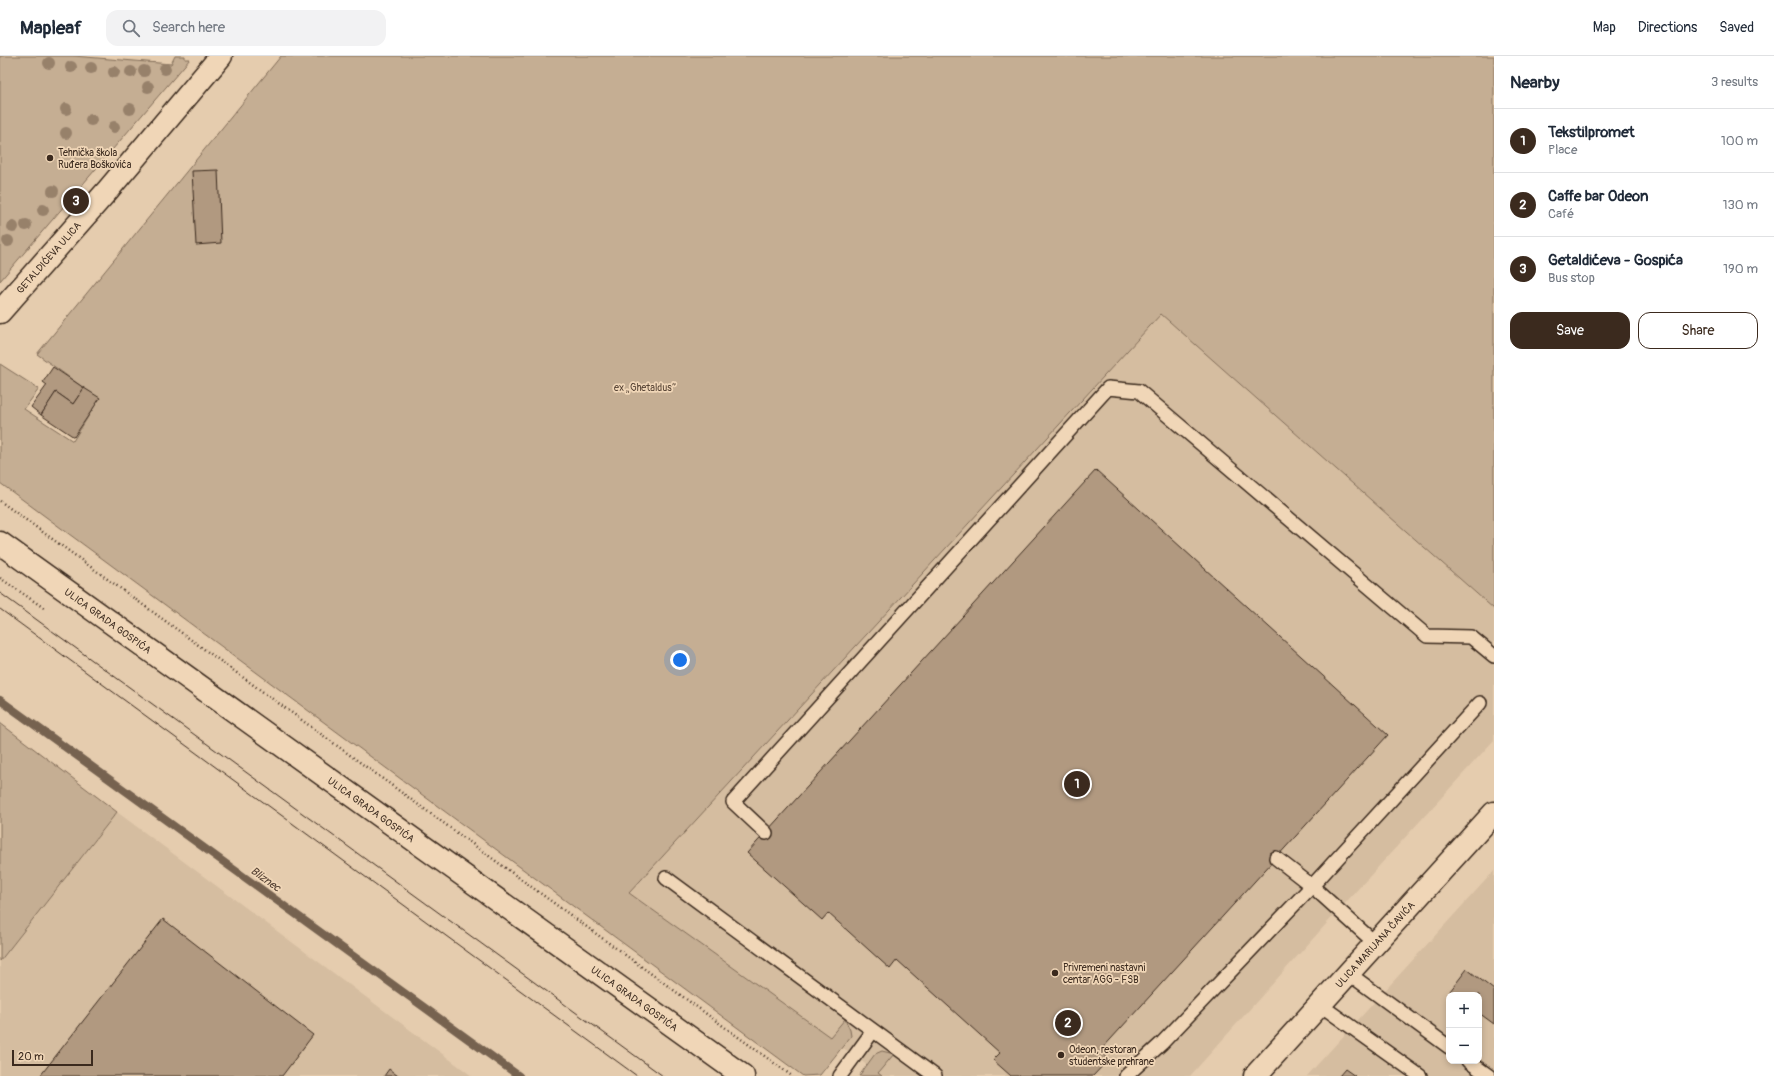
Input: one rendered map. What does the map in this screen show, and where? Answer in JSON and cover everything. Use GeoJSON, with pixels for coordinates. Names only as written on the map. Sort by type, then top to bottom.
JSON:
{"type":"FeatureCollection","features":[{"type":"Feature","properties":{"kind":"street","name":"GETALDIĆEVA ULICA"},"geometry":{"type":"LineString","coordinates":[[0,312],[107,191],[221,56]]}},
{"type":"Feature","properties":{"kind":"street","name":"ULICA GRADA GOSPIĆA"},"geometry":{"type":"LineString","coordinates":[[0,543],[743,1076]]}},
{"type":"Feature","properties":{"kind":"street","name":"ULICA MARIJANA ČAVIĆA"},"geometry":{"type":"LineString","coordinates":[[1255,1076],[1494,813]]}},
{"type":"Feature","properties":{"kind":"lane"},"geometry":{"type":"LineString","coordinates":[[766,833],[733,802],[1108,388],[1139,391],[1427,636],[1471,637],[1494,656]]}},
{"type":"Feature","properties":{"kind":"lane"},"geometry":{"type":"LineString","coordinates":[[1126,1076],[1162,1043],[1312,886],[1480,704]]}},
{"type":"Feature","properties":{"kind":"lane"},"geometry":{"type":"LineString","coordinates":[[1276,858],[1312,886],[1375,943]]}},
{"type":"Feature","properties":{"kind":"lane"},"geometry":{"type":"LineString","coordinates":[[666,878],[935,1076]]}},
{"type":"Feature","properties":{"kind":"lane"},"geometry":{"type":"LineString","coordinates":[[1348,973],[1446,1045]]}},
{"type":"Feature","properties":{"kind":"lane"},"geometry":{"type":"LineString","coordinates":[[1319,1004],[1420,1076]]}},
{"type":"Feature","properties":{"kind":"lane"},"geometry":{"type":"LineString","coordinates":[[840,1076],[873,1031]]}},
{"type":"Feature","properties":{"kind":"lane"},"geometry":{"type":"LineString","coordinates":[[1472,1064],[1489,1076]]}},
{"type":"Feature","properties":{"kind":"path"},"geometry":{"type":"LineString","coordinates":[[0,501],[792,1076]]}},
{"type":"Feature","properties":{"kind":"shaded area"},"geometry":{"type":"Polygon","coordinates":[[[1161,314],[1494,609],[1494,740],[1190,1076],[882,1076],[629,893],[1161,314]]]}},
{"type":"Feature","properties":{"kind":"shaded area"},"geometry":{"type":"Polygon","coordinates":[[[117,812],[472,1076],[0,1076],[0,961],[117,812]]]}},
{"type":"Feature","properties":{"kind":"shaded area"},"geometry":{"type":"Polygon","coordinates":[[[1494,871],[1494,1076],[1307,1076],[1494,871]]]}},
{"type":"Feature","properties":{"kind":"green space","name":"Tehnička škola Ruđera Boškovića"},"geometry":{"type":"Polygon","coordinates":[[[0,56],[73,56],[171,64],[175,56],[185,56],[185,59],[190,59],[0,281],[0,56]]]}},
{"type":"Feature","properties":{"kind":"green space","name":"ex „Ghetaldus”"},"geometry":{"type":"Polygon","coordinates":[[[281,56],[1494,56],[1494,609],[1161,314],[629,893],[830,1037],[845,1019],[851,1036],[820,1075],[803,1076],[0,483],[0,364],[39,389],[24,409],[73,441],[99,399],[37,354],[281,56]]]}},
{"type":"Feature","properties":{"kind":"green space"},"geometry":{"type":"Polygon","coordinates":[[[0,723],[117,812],[0,961],[0,723]]]}},
{"type":"Feature","properties":{"kind":"green space"},"geometry":{"type":"Polygon","coordinates":[[[882,1051],[894,1054],[878,1073],[882,1076],[859,1076],[875,1054],[882,1051]]]}},
{"type":"Feature","properties":{"kind":"building"},"geometry":{"type":"Polygon","coordinates":[[[218,170],[221,243],[196,245],[192,171],[218,170]]]}},
{"type":"Feature","properties":{"kind":"building"},"geometry":{"type":"Polygon","coordinates":[[[53,367],[84,388],[73,404],[56,392],[41,415],[31,407],[47,385],[43,382],[53,367]]]}},
{"type":"Feature","properties":{"kind":"building"},"geometry":{"type":"Polygon","coordinates":[[[84,388],[100,398],[74,437],[41,415],[56,392],[73,404],[84,388]]]}},
{"type":"Feature","properties":{"kind":"building"},"geometry":{"type":"Polygon","coordinates":[[[1096,470],[1388,735],[1100,1051],[1109,1059],[1093,1076],[1011,1076],[993,1060],[1000,1053],[897,960],[890,969],[828,913],[822,920],[747,853],[1096,470]]]}},
{"type":"Feature","properties":{"kind":"building"},"geometry":{"type":"Polygon","coordinates":[[[163,919],[313,1035],[282,1076],[40,1076],[163,919]]]}},
{"type":"Feature","properties":{"kind":"building"},"geometry":{"type":"Polygon","coordinates":[[[1467,969],[1494,990],[1494,1024],[1482,1015],[1482,992],[1450,991],[1467,969]]]}},
{"type":"Feature","properties":{"kind":"building"},"geometry":{"type":"Polygon","coordinates":[[[389,1069],[398,1076],[384,1076],[389,1069]]]}},
{"type":"Feature","properties":{"kind":"building"},"geometry":{"type":"Polygon","coordinates":[[[1345,1069],[1355,1076],[1339,1076],[1345,1069]]]}},
{"type":"Feature","properties":{"kind":"waterway","name":"Bliznec"},"geometry":{"type":"LineString","coordinates":[[0,700],[519,1076]]}},
{"type":"Feature","properties":{"kind":"tram line"},"geometry":{"type":"LineString","coordinates":[[0,593],[663,1076]]}},
{"type":"Feature","properties":{"kind":"tram line"},"geometry":{"type":"LineString","coordinates":[[0,609],[637,1076]]}},
{"type":"Feature","properties":{"kind":"place","name":"Tehnička škola Ruđera Boškovića"},"geometry":{"type":"Point","coordinates":[50,158]}},
{"type":"Feature","properties":{"kind":"place","name":"Getaldićeva - Gospića"},"geometry":{"type":"Point","coordinates":[76,201]}},
{"type":"Feature","properties":{"kind":"place","name":"Tekstilpromet"},"geometry":{"type":"Point","coordinates":[1077,784]}},
{"type":"Feature","properties":{"kind":"place","name":"Privremeni nastavni centar AGG - FSB"},"geometry":{"type":"Point","coordinates":[1055,973]}},
{"type":"Feature","properties":{"kind":"place","name":"Caffe bar Odeon"},"geometry":{"type":"Point","coordinates":[1068,1023]}},
{"type":"Feature","properties":{"kind":"place","name":"Odeon, restoran studentske prehrane"},"geometry":{"type":"Point","coordinates":[1061,1055]}}]}
